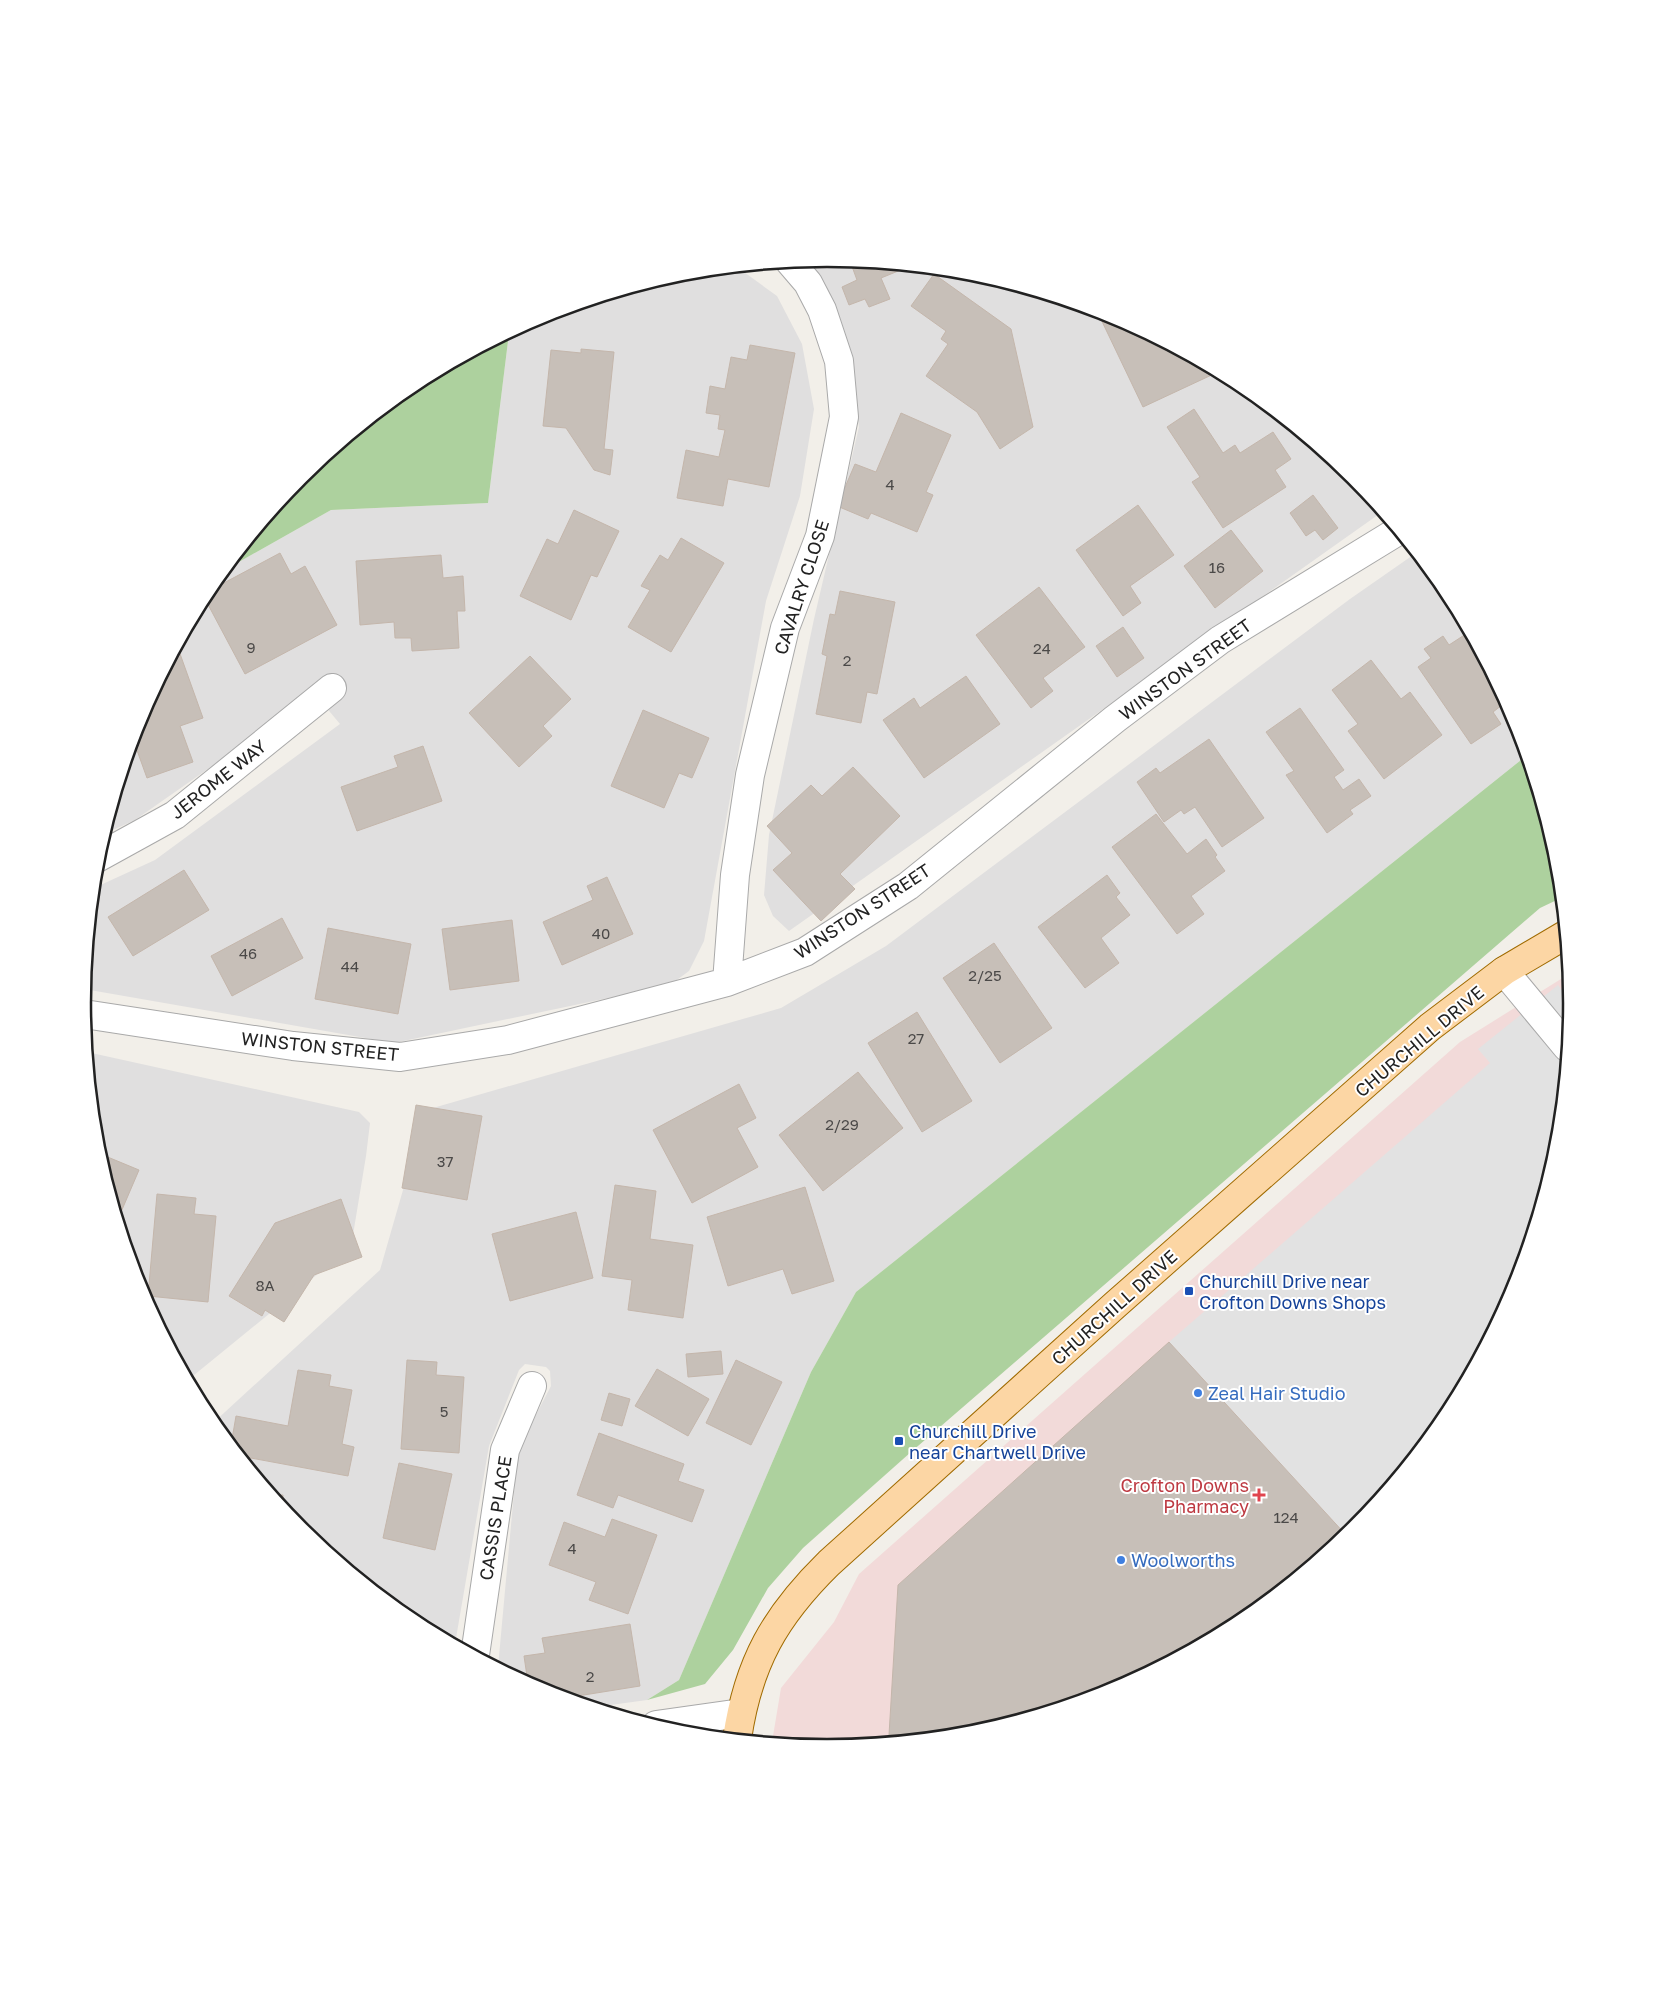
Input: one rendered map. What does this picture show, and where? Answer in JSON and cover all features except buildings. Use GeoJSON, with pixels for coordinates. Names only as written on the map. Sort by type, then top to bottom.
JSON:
{"type":"FeatureCollection","features":[{"type":"Feature","properties":{"kind":"main road","name":"CHURCHILL DRIVE"},"geometry":{"type":"LineString","coordinates":[[739,1726],[748,1683],[778,1622],[810,1581],[839,1553],[1115,1305],[1430,1027],[1504,971],[1559,938]]}},
{"type":"Feature","properties":{"kind":"street","name":"CAVALRY CLOSE"},"geometry":{"type":"LineString","coordinates":[[727,982],[735,875],[750,776],[785,628],[820,536],[844,418],[839,361],[822,310],[808,283],[795,268]]}},
{"type":"Feature","properties":{"kind":"street","name":"WINSTON STREET"},"geometry":{"type":"LineString","coordinates":[[92,1015],[293,1046],[400,1057],[508,1040],[727,982],[805,952],[908,886],[1115,719],[1220,640],[1393,534]]}},
{"type":"Feature","properties":{"kind":"street","name":"JEROME WAY"},"geometry":{"type":"LineString","coordinates":[[106,853],[175,815],[332,688]]}},
{"type":"Feature","properties":{"kind":"street"},"geometry":{"type":"LineString","coordinates":[[1504,971],[1561,1040]]}},
{"type":"Feature","properties":{"kind":"street","name":"CASSIS PLACE"},"geometry":{"type":"LineString","coordinates":[[476,1649],[505,1450],[532,1386]]}},
{"type":"Feature","properties":{"kind":"street"},"geometry":{"type":"LineString","coordinates":[[685,1725],[739,1726]]}},
{"type":"Feature","properties":{"kind":"shaded area"},"geometry":{"type":"Polygon","coordinates":[[[799,268],[875,269],[923,274],[971,281],[1017,292],[1109,323],[1195,366],[1236,391],[1275,419],[1312,450],[1377,515],[789,931],[773,916],[764,895],[769,835],[814,619],[859,427],[850,355],[799,268]]]}},
{"type":"Feature","properties":{"kind":"shaded area"},"geometry":{"type":"Polygon","coordinates":[[[745,273],[777,296],[802,344],[814,409],[800,496],[766,601],[704,941],[689,971],[670,985],[394,1043],[92,990],[93,955],[101,885],[155,860],[340,724],[315,694],[135,820],[112,830],[130,767],[147,721],[167,678],[215,594],[237,563],[331,510],[488,503],[508,340],[545,323],[591,306],[683,281],[745,273]]]}},
{"type":"Feature","properties":{"kind":"shaded area"},"geometry":{"type":"Polygon","coordinates":[[[1412,556],[1439,594],[1464,635],[1507,721],[1521,760],[856,1292],[811,1372],[679,1680],[647,1700],[608,1705],[545,1683],[499,1661],[518,1449],[551,1386],[550,1371],[546,1367],[525,1364],[519,1370],[489,1446],[456,1638],[418,1615],[379,1587],[342,1556],[274,1488],[243,1451],[219,1418],[380,1270],[426,1110],[781,1008],[886,946],[1350,599],[1412,556]]]}},
{"type":"Feature","properties":{"kind":"shaded area"},"geometry":{"type":"Polygon","coordinates":[[[1562,978],[1561,1051],[1549,1147],[1524,1239],[1507,1285],[1464,1371],[1439,1412],[1411,1451],[1347,1523],[1275,1587],[1236,1615],[1195,1640],[1109,1683],[1017,1714],[971,1725],[875,1737],[827,1739],[773,1736],[781,1688],[834,1622],[859,1574],[1460,1042],[1562,978]]]}},
{"type":"Feature","properties":{"kind":"shaded area"},"geometry":{"type":"Polygon","coordinates":[[[1558,985],[1563,991],[1561,1051],[1549,1147],[1524,1239],[1507,1285],[1464,1371],[1439,1412],[1411,1451],[1380,1488],[1341,1529],[1169,1342],[1490,1063],[1478,1049],[1558,985]]]}},
{"type":"Feature","properties":{"kind":"shaded area"},"geometry":{"type":"Polygon","coordinates":[[[93,1053],[359,1112],[370,1123],[351,1247],[193,1376],[167,1328],[147,1285],[130,1239],[105,1147],[93,1053]]]}},
{"type":"Feature","properties":{"kind":"green space"},"geometry":{"type":"Polygon","coordinates":[[[508,340],[488,503],[331,510],[237,563],[274,518],[307,483],[379,419],[418,391],[459,366],[508,340]]]}},
{"type":"Feature","properties":{"kind":"green space"},"geometry":{"type":"Polygon","coordinates":[[[1521,760],[1538,813],[1549,859],[1555,901],[1540,908],[911,1452],[803,1548],[768,1588],[733,1650],[705,1684],[647,1700],[679,1680],[811,1372],[856,1292],[1521,760]]]}},
{"type":"Feature","properties":{"kind":"place","name":"Churchill Drive near Crofton Downs Shops"},"geometry":{"type":"Point","coordinates":[1189,1291]}},
{"type":"Feature","properties":{"kind":"place","name":"Zeal Hair Studio"},"geometry":{"type":"Point","coordinates":[1198,1393]}},
{"type":"Feature","properties":{"kind":"place","name":"Churchill Drive near Chartwell Drive"},"geometry":{"type":"Point","coordinates":[899,1441]}},
{"type":"Feature","properties":{"kind":"place","name":"Crofton Downs Pharmacy"},"geometry":{"type":"Point","coordinates":[1259,1495]}},
{"type":"Feature","properties":{"kind":"place","name":"Woolworths"},"geometry":{"type":"Point","coordinates":[1121,1560]}}]}
